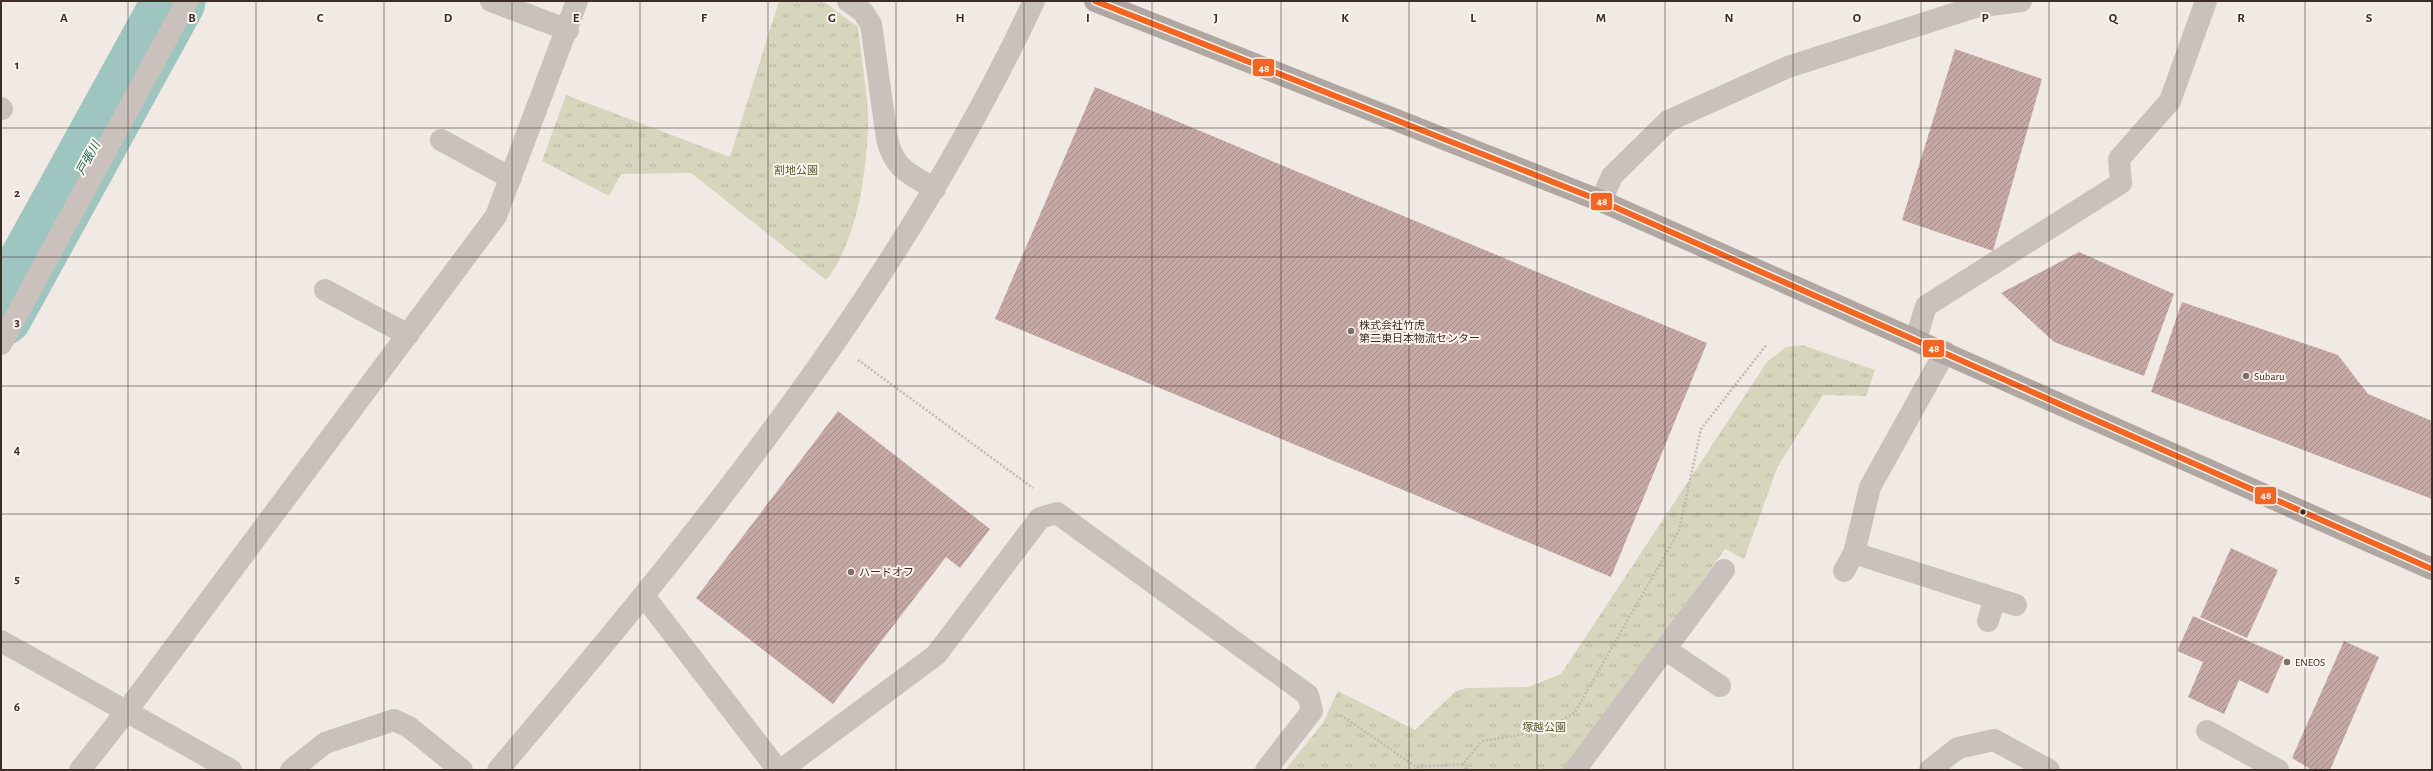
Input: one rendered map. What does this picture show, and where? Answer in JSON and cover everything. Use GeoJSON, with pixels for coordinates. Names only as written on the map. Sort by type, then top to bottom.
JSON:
{"type":"FeatureCollection","features":[{"type":"Feature","properties":{"kind":"highway"},"geometry":{"type":"LineString","coordinates":[[1095,1],[1601,201],[1916,339],[2432,569]]}},
{"type":"Feature","properties":{"kind":"street"},"geometry":{"type":"LineString","coordinates":[[1,344],[187,1]]}},
{"type":"Feature","properties":{"kind":"street"},"geometry":{"type":"LineString","coordinates":[[491,1],[568,30]]}},
{"type":"Feature","properties":{"kind":"street"},"geometry":{"type":"LineString","coordinates":[[80,770],[126,712],[496,216],[568,30],[577,1]]}},
{"type":"Feature","properties":{"kind":"street"},"geometry":{"type":"LineString","coordinates":[[848,1],[863,12],[871,24],[887,138],[892,156],[901,169],[935,189]]}},
{"type":"Feature","properties":{"kind":"street"},"geometry":{"type":"LineString","coordinates":[[498,770],[644,596],[739,476],[834,341],[935,189],[1001,72],[1034,1]]}},
{"type":"Feature","properties":{"kind":"street"},"geometry":{"type":"LineString","coordinates":[[1601,201],[1612,176],[1668,121],[1788,67],[1975,7],[2021,1]]}},
{"type":"Feature","properties":{"kind":"street"},"geometry":{"type":"LineString","coordinates":[[1916,339],[1926,306],[2121,182],[2119,159],[2170,101],[2206,1]]}},
{"type":"Feature","properties":{"kind":"street"},"geometry":{"type":"LineString","coordinates":[[441,140],[511,178]]}},
{"type":"Feature","properties":{"kind":"street"},"geometry":{"type":"LineString","coordinates":[[325,290],[408,335]]}},
{"type":"Feature","properties":{"kind":"street"},"geometry":{"type":"LineString","coordinates":[[1945,352],[1870,487],[1849,562],[2016,604]]}},
{"type":"Feature","properties":{"kind":"street"},"geometry":{"type":"LineString","coordinates":[[781,770],[936,655],[1040,518],[1057,513],[1308,695],[1312,711],[1266,770]]}},
{"type":"Feature","properties":{"kind":"street"},"geometry":{"type":"LineString","coordinates":[[1575,770],[1724,570]]}},
{"type":"Feature","properties":{"kind":"street"},"geometry":{"type":"LineString","coordinates":[[644,596],[778,770]]}},
{"type":"Feature","properties":{"kind":"street"},"geometry":{"type":"LineString","coordinates":[[1988,621],[1995,598]]}},
{"type":"Feature","properties":{"kind":"street"},"geometry":{"type":"LineString","coordinates":[[1,641],[231,770]]}},
{"type":"Feature","properties":{"kind":"street"},"geometry":{"type":"LineString","coordinates":[[1665,649],[1720,686]]}},
{"type":"Feature","properties":{"kind":"street"},"geometry":{"type":"LineString","coordinates":[[291,770],[325,744],[394,720],[409,727],[462,770]]}},
{"type":"Feature","properties":{"kind":"street"},"geometry":{"type":"LineString","coordinates":[[2207,731],[2278,770]]}},
{"type":"Feature","properties":{"kind":"street"},"geometry":{"type":"LineString","coordinates":[[1930,770],[1958,748],[1994,740],[2049,770]]}},
{"type":"Feature","properties":{"kind":"path"},"geometry":{"type":"LineString","coordinates":[[834,341],[1039,492],[1040,518]]}},
{"type":"Feature","properties":{"kind":"path"},"geometry":{"type":"LineString","coordinates":[[1312,711],[1319,701],[1416,767],[1463,764],[1482,741],[1547,730],[1575,712],[1679,531],[1701,429],[1767,344]]}},
{"type":"Feature","properties":{"kind":"path"},"geometry":{"type":"LineString","coordinates":[[1463,764],[1467,770]]}},
{"type":"Feature","properties":{"kind":"green space","name":"割地公園"},"geometry":{"type":"Polygon","coordinates":[[[779,1],[823,1],[858,27],[868,116],[865,166],[858,207],[852,228],[837,264],[826,280],[691,173],[621,174],[609,196],[542,161],[566,95],[730,157],[779,1]]]}},
{"type":"Feature","properties":{"kind":"green space","name":"塚越公園"},"geometry":{"type":"Polygon","coordinates":[[[1802,345],[1875,370],[1866,396],[1823,395],[1778,466],[1744,559],[1725,549],[1566,770],[1285,770],[1323,723],[1338,691],[1415,730],[1456,691],[1467,688],[1528,687],[1561,674],[1767,362],[1786,347],[1802,345]]]}},
{"type":"Feature","properties":{"kind":"building"},"geometry":{"type":"Polygon","coordinates":[[[1955,49],[2042,79],[1993,251],[1902,220],[1955,49]]]}},
{"type":"Feature","properties":{"kind":"building","name":"株式会社竹虎 第二東日本物流センター"},"geometry":{"type":"Polygon","coordinates":[[[1095,87],[1707,343],[1611,577],[995,319],[1095,87]]]}},
{"type":"Feature","properties":{"kind":"building"},"geometry":{"type":"Polygon","coordinates":[[[2079,252],[2174,294],[2144,376],[2054,342],[2001,293],[2079,252]]]}},
{"type":"Feature","properties":{"kind":"building"},"geometry":{"type":"Polygon","coordinates":[[[2182,302],[2338,355],[2368,394],[2432,421],[2432,499],[2151,392],[2182,302]]]}},
{"type":"Feature","properties":{"kind":"building"},"geometry":{"type":"Polygon","coordinates":[[[838,411],[990,529],[960,568],[946,557],[833,704],[696,598],[838,411]]]}},
{"type":"Feature","properties":{"kind":"building"},"geometry":{"type":"Polygon","coordinates":[[[2231,548],[2278,570],[2247,638],[2200,617],[2231,548]]]}},
{"type":"Feature","properties":{"kind":"building"},"geometry":{"type":"Polygon","coordinates":[[[2193,616],[2284,657],[2268,694],[2239,680],[2224,714],[2188,697],[2203,662],[2177,651],[2193,616]]]}},
{"type":"Feature","properties":{"kind":"building"},"geometry":{"type":"Polygon","coordinates":[[[2344,641],[2379,657],[2330,770],[2312,770],[2292,758],[2344,641]]]}},
{"type":"Feature","properties":{"kind":"waterway","name":"戸張川"},"geometry":{"type":"LineString","coordinates":[[1,315],[174,1]]}},
{"type":"Feature","properties":{"kind":"transit line","name":"48"},"geometry":{"type":"LineString","coordinates":[[1095,1],[1601,201],[2432,569]]}},
{"type":"Feature","properties":{"kind":"place","name":"株式会社竹虎 第二東日本物流センター"},"geometry":{"type":"Point","coordinates":[1351,331]}},
{"type":"Feature","properties":{"kind":"place","name":"Subaru"},"geometry":{"type":"Point","coordinates":[2246,376]}},
{"type":"Feature","properties":{"kind":"place","name":"ハードオフ"},"geometry":{"type":"Point","coordinates":[851,572]}},
{"type":"Feature","properties":{"kind":"place","name":"ENEOS"},"geometry":{"type":"Point","coordinates":[2287,662]}}]}
